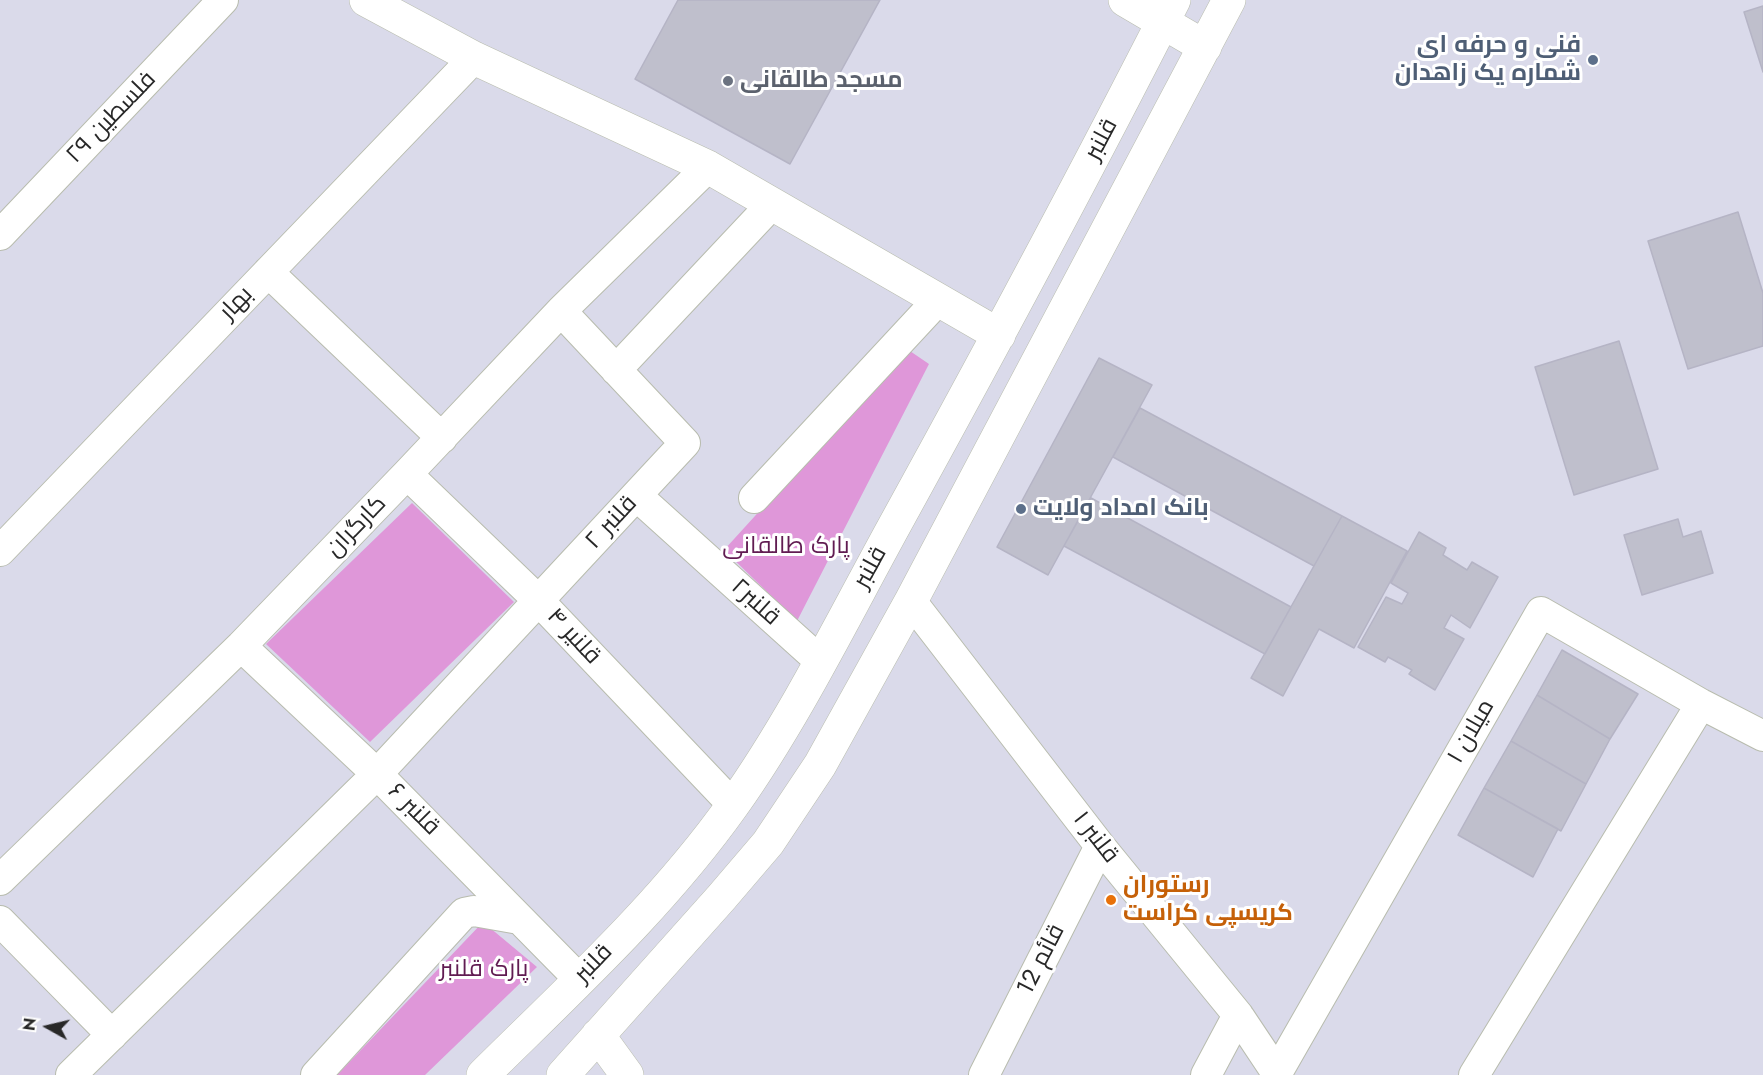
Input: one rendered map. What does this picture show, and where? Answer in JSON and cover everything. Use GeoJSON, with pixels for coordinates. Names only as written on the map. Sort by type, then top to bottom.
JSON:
{"type":"FeatureCollection","features":[{"type":"Feature","properties":{"kind":"main road"},"geometry":{"type":"LineString","coordinates":[[366,0],[474,58],[708,167],[999,335]]}},
{"type":"Feature","properties":{"kind":"main road"},"geometry":{"type":"LineString","coordinates":[[1125,0],[1169,11],[1205,47]]}},
{"type":"Feature","properties":{"kind":"main road","name":"قلنبر"},"geometry":{"type":"LineString","coordinates":[[563,1075],[722,898],[768,843],[820,765],[911,602],[1229,0]]}},
{"type":"Feature","properties":{"kind":"main road","name":"قلنبر"},"geometry":{"type":"LineString","coordinates":[[483,1075],[580,980],[663,893],[733,805],[777,736],[820,661],[999,335],[1169,11]]}},
{"type":"Feature","properties":{"kind":"main road"},"geometry":{"type":"LineString","coordinates":[[597,1035],[627,1075]]}},
{"type":"Feature","properties":{"kind":"street","name":"فلسطین ۲۹"},"geometry":{"type":"LineString","coordinates":[[0,235],[224,0]]}},
{"type":"Feature","properties":{"kind":"street","name":"بهار"},"geometry":{"type":"LineString","coordinates":[[0,551],[474,58]]}},
{"type":"Feature","properties":{"kind":"street","name":"کارگران"},"geometry":{"type":"LineString","coordinates":[[0,880],[241,646],[561,311],[708,167]]}},
{"type":"Feature","properties":{"kind":"street"},"geometry":{"type":"LineString","coordinates":[[561,311],[616,370],[772,204]]}},
{"type":"Feature","properties":{"kind":"street"},"geometry":{"type":"LineString","coordinates":[[268,272],[442,438]]}},
{"type":"Feature","properties":{"kind":"street"},"geometry":{"type":"LineString","coordinates":[[754,498],[938,300]]}},
{"type":"Feature","properties":{"kind":"street","name":"قلنبر ۲"},"geometry":{"type":"LineString","coordinates":[[71,1075],[376,774],[685,443],[616,370]]}},
{"type":"Feature","properties":{"kind":"street","name":"قلنیر ۴"},"geometry":{"type":"LineString","coordinates":[[407,474],[539,601],[733,805]]}},
{"type":"Feature","properties":{"kind":"street","name":"قلنبر۲"},"geometry":{"type":"LineString","coordinates":[[637,496],[820,661]]}},
{"type":"Feature","properties":{"kind":"street","name":"قلنبر ۱"},"geometry":{"type":"LineString","coordinates":[[911,602],[1100,846],[1238,1015],[1278,1074]]}},
{"type":"Feature","properties":{"kind":"street","name":"میلان ۱"},"geometry":{"type":"LineString","coordinates":[[1278,1074],[1541,612],[1701,704],[1763,736]]}},
{"type":"Feature","properties":{"kind":"street","name":"قلنبر ۶"},"geometry":{"type":"LineString","coordinates":[[241,646],[376,774],[580,980]]}},
{"type":"Feature","properties":{"kind":"street"},"geometry":{"type":"LineString","coordinates":[[1474,1075],[1701,704]]}},
{"type":"Feature","properties":{"kind":"street","name":"قائم 12"},"geometry":{"type":"LineString","coordinates":[[984,1075],[1100,846]]}},
{"type":"Feature","properties":{"kind":"street"},"geometry":{"type":"LineString","coordinates":[[316,1075],[464,913],[474,911],[519,919]]}},
{"type":"Feature","properties":{"kind":"street"},"geometry":{"type":"LineString","coordinates":[[0,921],[112,1035]]}},
{"type":"Feature","properties":{"kind":"street"},"geometry":{"type":"LineString","coordinates":[[1206,1075],[1238,1015]]}},
{"type":"Feature","properties":{"kind":"green space","name":"پارک طالقانی"},"geometry":{"type":"Polygon","coordinates":[[[907,349],[929,364],[797,621],[724,550],[907,349]]]}},
{"type":"Feature","properties":{"kind":"green space"},"geometry":{"type":"Polygon","coordinates":[[[412,503],[514,602],[370,742],[266,644],[412,503]]]}},
{"type":"Feature","properties":{"kind":"green space","name":"پارک قلنبر"},"geometry":{"type":"Polygon","coordinates":[[[483,922],[537,967],[425,1075],[337,1075],[483,922]]]}},
{"type":"Feature","properties":{"kind":"building","name":"مسجد طالقانی"},"geometry":{"type":"Polygon","coordinates":[[[678,0],[880,0],[790,164],[635,79],[678,0]]]}},
{"type":"Feature","properties":{"kind":"building"},"geometry":{"type":"Polygon","coordinates":[[[1763,6],[1763,72],[1744,12],[1763,6]]]}},
{"type":"Feature","properties":{"kind":"building"},"geometry":{"type":"Polygon","coordinates":[[[1738,212],[1763,293],[1763,346],[1688,369],[1648,241],[1738,212]]]}},
{"type":"Feature","properties":{"kind":"building"},"geometry":{"type":"Polygon","coordinates":[[[1619,341],[1658,469],[1574,495],[1535,367],[1619,341]]]}},
{"type":"Feature","properties":{"kind":"building"},"geometry":{"type":"Polygon","coordinates":[[[1099,358],[1152,385],[1048,575],[997,547],[1099,358]]]}},
{"type":"Feature","properties":{"kind":"building"},"geometry":{"type":"Polygon","coordinates":[[[1140,408],[1342,516],[1314,566],[1113,457],[1140,408]]]}},
{"type":"Feature","properties":{"kind":"building"},"geometry":{"type":"Polygon","coordinates":[[[1091,498],[1291,607],[1265,654],[1064,546],[1091,498]]]}},
{"type":"Feature","properties":{"kind":"building"},"geometry":{"type":"Polygon","coordinates":[[[1342,516],[1407,551],[1354,648],[1319,629],[1283,696],[1251,678],[1342,516]]]}},
{"type":"Feature","properties":{"kind":"building"},"geometry":{"type":"Polygon","coordinates":[[[1678,519],[1683,537],[1701,531],[1713,573],[1642,595],[1624,535],[1678,519]]]}},
{"type":"Feature","properties":{"kind":"building"},"geometry":{"type":"Polygon","coordinates":[[[1419,532],[1446,548],[1443,555],[1467,570],[1472,562],[1498,577],[1470,628],[1451,615],[1444,628],[1464,639],[1435,690],[1409,674],[1412,670],[1388,657],[1385,662],[1358,647],[1386,597],[1402,604],[1408,593],[1391,583],[1419,532]]]}},
{"type":"Feature","properties":{"kind":"building"},"geometry":{"type":"Polygon","coordinates":[[[1562,650],[1638,694],[1610,739],[1537,695],[1562,650]]]}},
{"type":"Feature","properties":{"kind":"building"},"geometry":{"type":"Polygon","coordinates":[[[1537,695],[1610,739],[1586,784],[1511,741],[1537,695]]]}},
{"type":"Feature","properties":{"kind":"building"},"geometry":{"type":"Polygon","coordinates":[[[1511,741],[1586,784],[1561,831],[1484,788],[1511,741]]]}},
{"type":"Feature","properties":{"kind":"building"},"geometry":{"type":"Polygon","coordinates":[[[1484,788],[1558,829],[1533,877],[1458,835],[1484,788]]]}},
{"type":"Feature","properties":{"kind":"place","name":"فنی و حرفه ای شماره یک زاهدان"},"geometry":{"type":"Point","coordinates":[1593,60]}},
{"type":"Feature","properties":{"kind":"place","name":"مسجد طالقانی"},"geometry":{"type":"Point","coordinates":[728,81]}},
{"type":"Feature","properties":{"kind":"place","name":"بانک امداد ولایت"},"geometry":{"type":"Point","coordinates":[1021,509]}},
{"type":"Feature","properties":{"kind":"place","name":"رستوران کریسپی کراست"},"geometry":{"type":"Point","coordinates":[1111,900]}}]}
